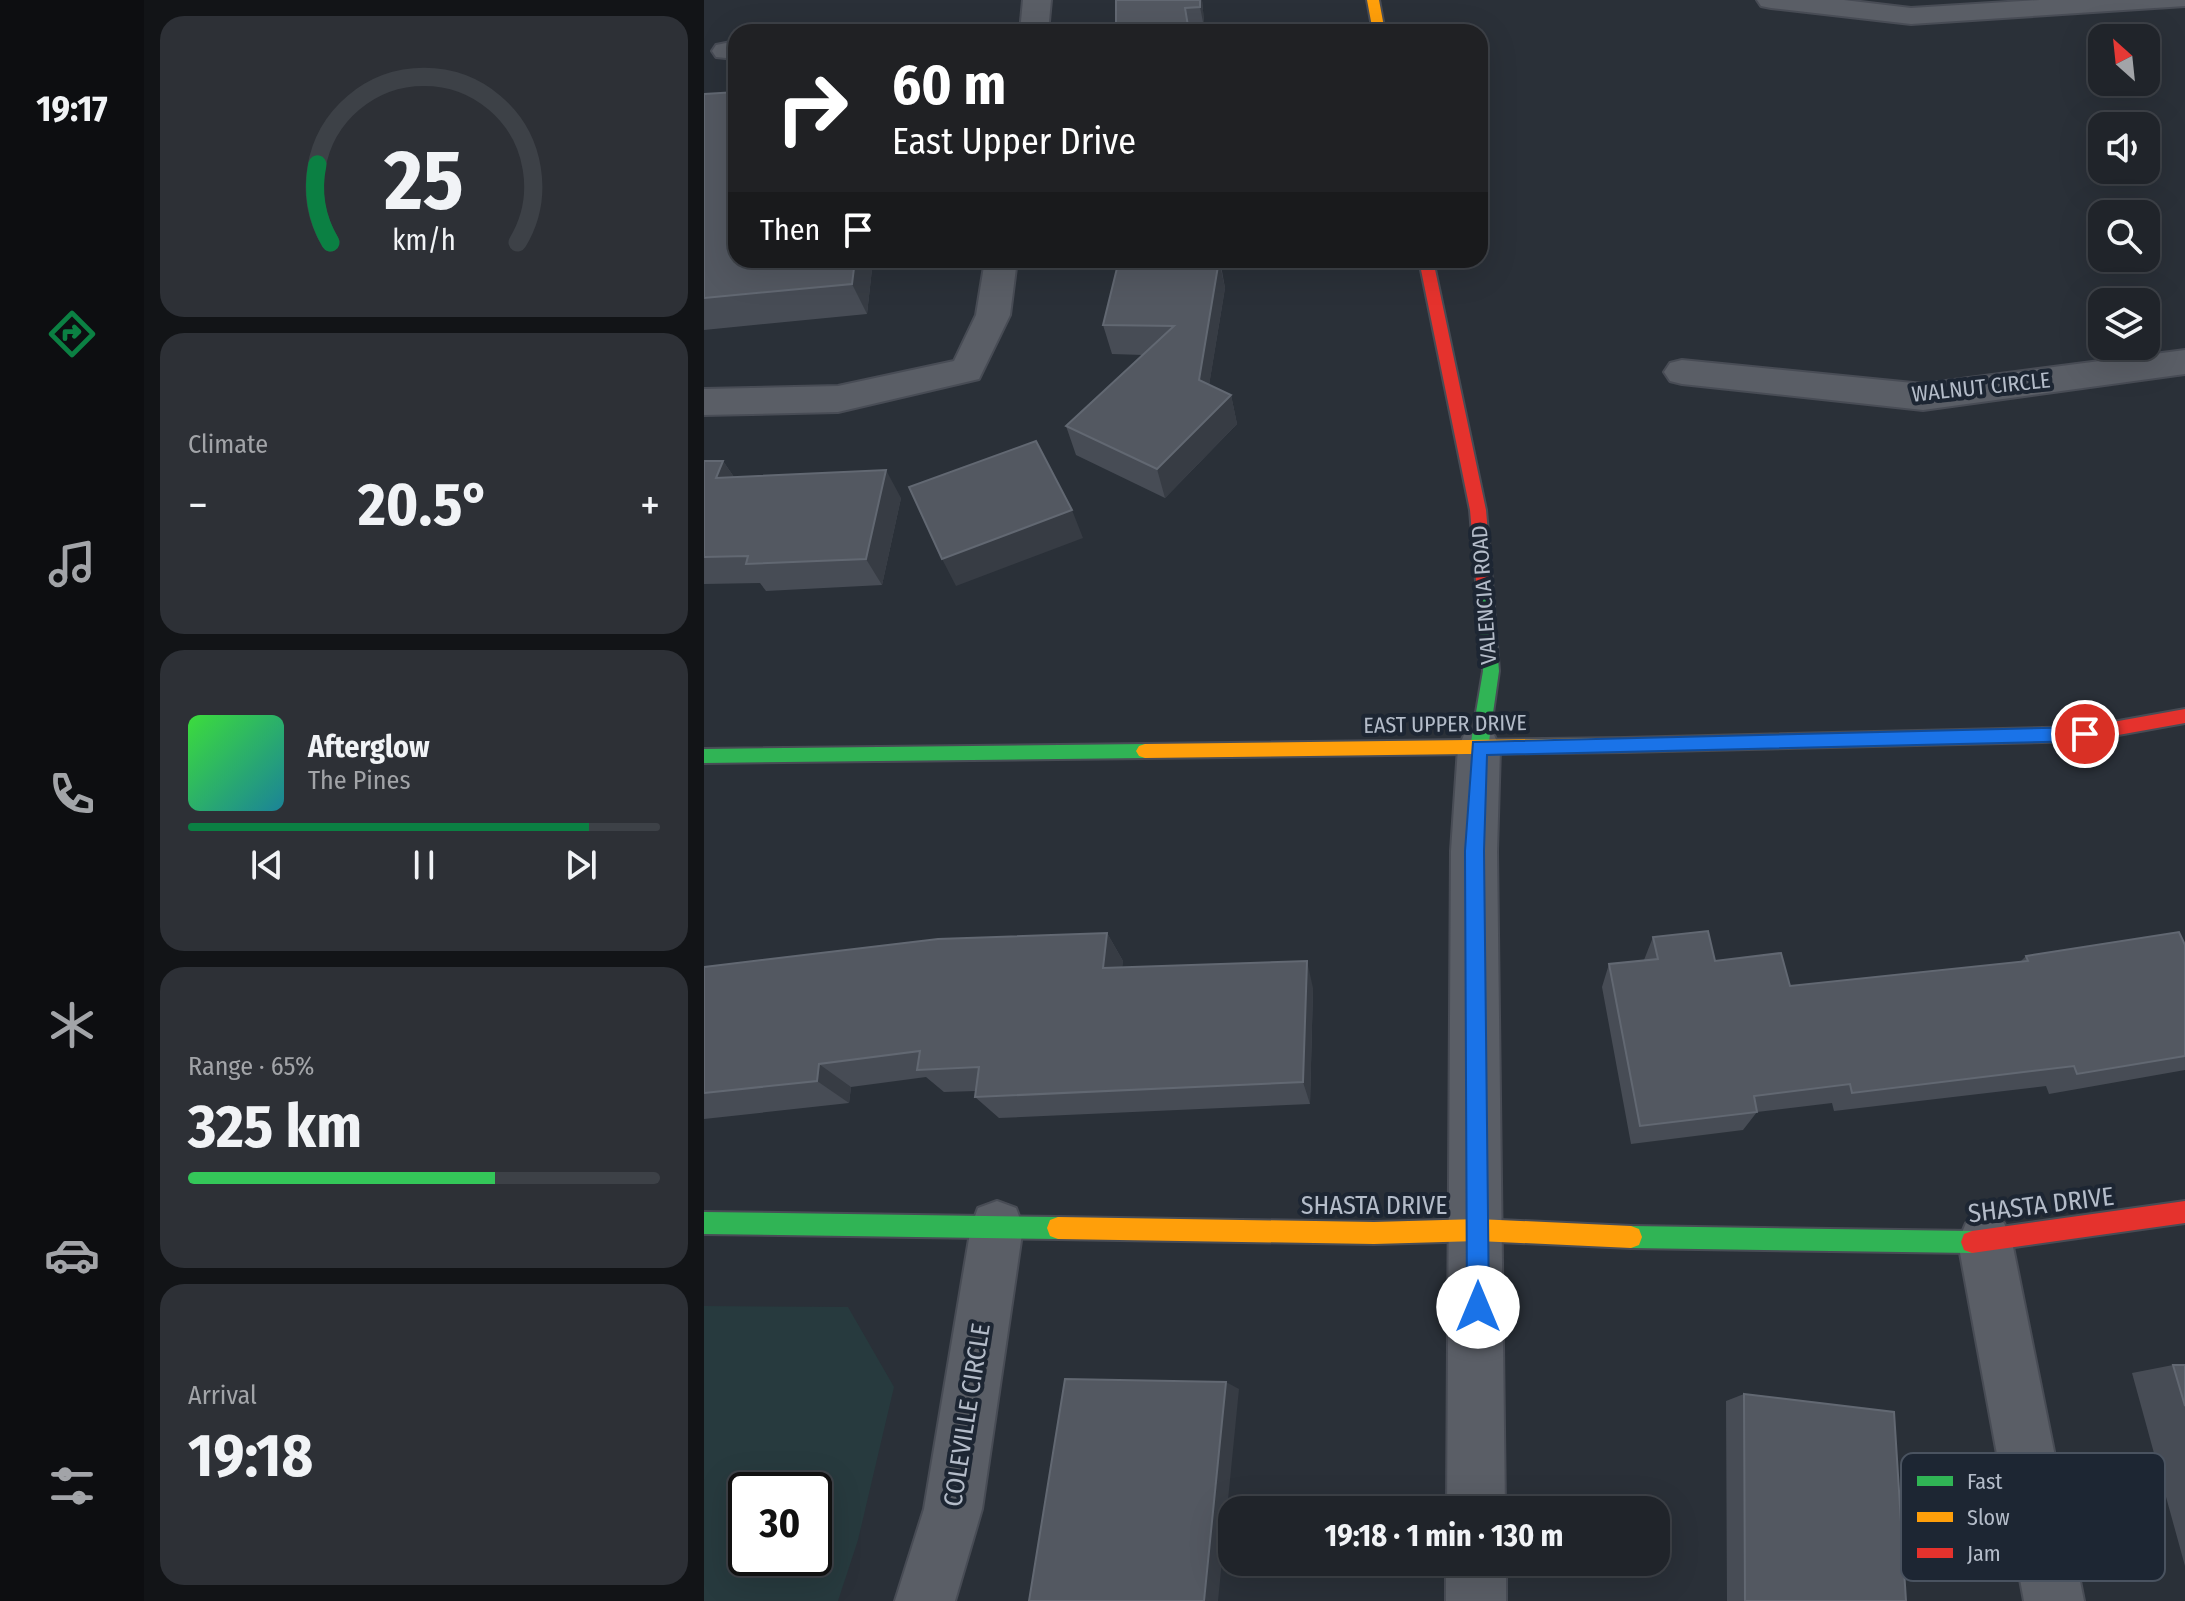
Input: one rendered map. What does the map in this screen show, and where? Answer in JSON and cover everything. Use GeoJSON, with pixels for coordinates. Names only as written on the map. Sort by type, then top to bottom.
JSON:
{"type":"FeatureCollection","features":[{"type":"Feature","properties":{"kind":"street"},"geometry":{"type":"LineString","coordinates":[[1035,24],[1037,0]]}},
{"type":"Feature","properties":{"kind":"street"},"geometry":{"type":"LineString","coordinates":[[1373,0],[1378,24]]}},
{"type":"Feature","properties":{"kind":"street"},"geometry":{"type":"LineString","coordinates":[[1771,0],[1911,16],[2178,0]]}},
{"type":"Feature","properties":{"kind":"street"},"geometry":{"type":"LineString","coordinates":[[704,402],[838,399],[967,370],[993,315],[1000,268]]}},
{"type":"Feature","properties":{"kind":"street","name":"VALENCIA ROAD"},"geometry":{"type":"LineString","coordinates":[[1428,268],[1478,510],[1491,671],[1479,748],[1474,851],[1478,1230],[1476,1496]]}},
{"type":"Feature","properties":{"kind":"street","name":"WALNUT CIRCLE"},"geometry":{"type":"LineString","coordinates":[[1682,372],[1923,397],[2185,362]]}},
{"type":"Feature","properties":{"kind":"street","name":"EAST UPPER DRIVE"},"geometry":{"type":"LineString","coordinates":[[704,756],[1479,748],[2085,734],[2185,716]]}},
{"type":"Feature","properties":{"kind":"street","name":"SHASTA DRIVE"},"geometry":{"type":"LineString","coordinates":[[704,1223],[1374,1233],[1478,1230],[1586,1236],[1985,1242],[2185,1212]]}},
{"type":"Feature","properties":{"kind":"street","name":"COLEVILLE CIRCLE"},"geometry":{"type":"LineString","coordinates":[[925,1601],[953,1509],[997,1227]]}},
{"type":"Feature","properties":{"kind":"street"},"geometry":{"type":"LineString","coordinates":[[1985,1242],[2026,1453]]}},
{"type":"Feature","properties":{"kind":"street"},"geometry":{"type":"LineString","coordinates":[[1476,1576],[1476,1601]]}},
{"type":"Feature","properties":{"kind":"street"},"geometry":{"type":"LineString","coordinates":[[2050,1581],[2054,1601]]}},
{"type":"Feature","properties":{"kind":"green space"},"geometry":{"type":"Polygon","coordinates":[[[704,1306],[848,1307],[894,1387],[858,1540],[838,1601],[704,1601],[704,1306]]]}},
{"type":"Feature","properties":{"kind":"building"},"geometry":{"type":"Polygon","coordinates":[[[1116,0],[1200,0],[1200,7],[1185,8],[1188,24],[1116,24],[1116,0]]]}},
{"type":"Feature","properties":{"kind":"building"},"geometry":{"type":"Polygon","coordinates":[[[728,92],[728,268],[854,268],[852,284],[704,298],[704,94],[728,92]]]}},
{"type":"Feature","properties":{"kind":"building"},"geometry":{"type":"Polygon","coordinates":[[[1117,268],[1218,268],[1199,380],[1231,395],[1157,469],[1066,426],[1174,326],[1103,325],[1117,268]]]}},
{"type":"Feature","properties":{"kind":"building"},"geometry":{"type":"Polygon","coordinates":[[[1036,441],[1072,510],[942,559],[909,487],[1036,441]]]}},
{"type":"Feature","properties":{"kind":"building"},"geometry":{"type":"Polygon","coordinates":[[[704,461],[723,461],[716,478],[886,470],[866,559],[746,564],[748,556],[704,557],[704,461]]]}},
{"type":"Feature","properties":{"kind":"building"},"geometry":{"type":"Polygon","coordinates":[[[1708,931],[1715,961],[1781,953],[1790,986],[2028,961],[2026,956],[2179,932],[2185,945],[2185,1056],[2077,1074],[2074,1066],[1852,1093],[1850,1084],[1754,1096],[1757,1112],[1640,1126],[1609,964],[1658,959],[1653,937],[1708,931]]]}},
{"type":"Feature","properties":{"kind":"building"},"geometry":{"type":"Polygon","coordinates":[[[1107,933],[1103,968],[1307,961],[1303,1082],[975,1097],[979,1067],[917,1070],[920,1051],[819,1064],[817,1081],[704,1093],[704,967],[938,939],[1107,933]]]}},
{"type":"Feature","properties":{"kind":"building"},"geometry":{"type":"Polygon","coordinates":[[[2173,1365],[2185,1365],[2185,1406],[2173,1365]]]}},
{"type":"Feature","properties":{"kind":"building"},"geometry":{"type":"Polygon","coordinates":[[[1065,1379],[1226,1382],[1204,1601],[1029,1601],[1065,1379]]]}},
{"type":"Feature","properties":{"kind":"building"},"geometry":{"type":"Polygon","coordinates":[[[1744,1394],[1894,1412],[1901,1522],[1901,1581],[1905,1581],[1906,1601],[1745,1601],[1744,1394]]]}},
{"type":"Feature","properties":{"kind":"traffic: fast"},"geometry":{"type":"LineString","coordinates":[[1479,748],[1491,671],[1484,581]]}},
{"type":"Feature","properties":{"kind":"traffic: fast"},"geometry":{"type":"LineString","coordinates":[[704,756],[1145,751]]}},
{"type":"Feature","properties":{"kind":"traffic: fast"},"geometry":{"type":"LineString","coordinates":[[704,1223],[1058,1228]]}},
{"type":"Feature","properties":{"kind":"traffic: fast"},"geometry":{"type":"LineString","coordinates":[[1631,1237],[1972,1242]]}},
{"type":"Feature","properties":{"kind":"traffic: slow"},"geometry":{"type":"LineString","coordinates":[[1373,0],[1378,24]]}},
{"type":"Feature","properties":{"kind":"traffic: slow"},"geometry":{"type":"LineString","coordinates":[[1145,751],[1624,745]]}},
{"type":"Feature","properties":{"kind":"traffic: slow"},"geometry":{"type":"LineString","coordinates":[[1058,1228],[1374,1233],[1478,1230],[1631,1237]]}},
{"type":"Feature","properties":{"kind":"traffic: jam"},"geometry":{"type":"LineString","coordinates":[[1428,268],[1478,510],[1484,581]]}},
{"type":"Feature","properties":{"kind":"traffic: jam"},"geometry":{"type":"LineString","coordinates":[[1624,745],[2085,734],[2185,716]]}},
{"type":"Feature","properties":{"kind":"traffic: jam"},"geometry":{"type":"LineString","coordinates":[[1972,1242],[2185,1212]]}},
{"type":"Feature","properties":{"kind":"route"},"geometry":{"type":"LineString","coordinates":[[1478,1307],[1474,851],[1479,748],[2085,734]]}}]}
